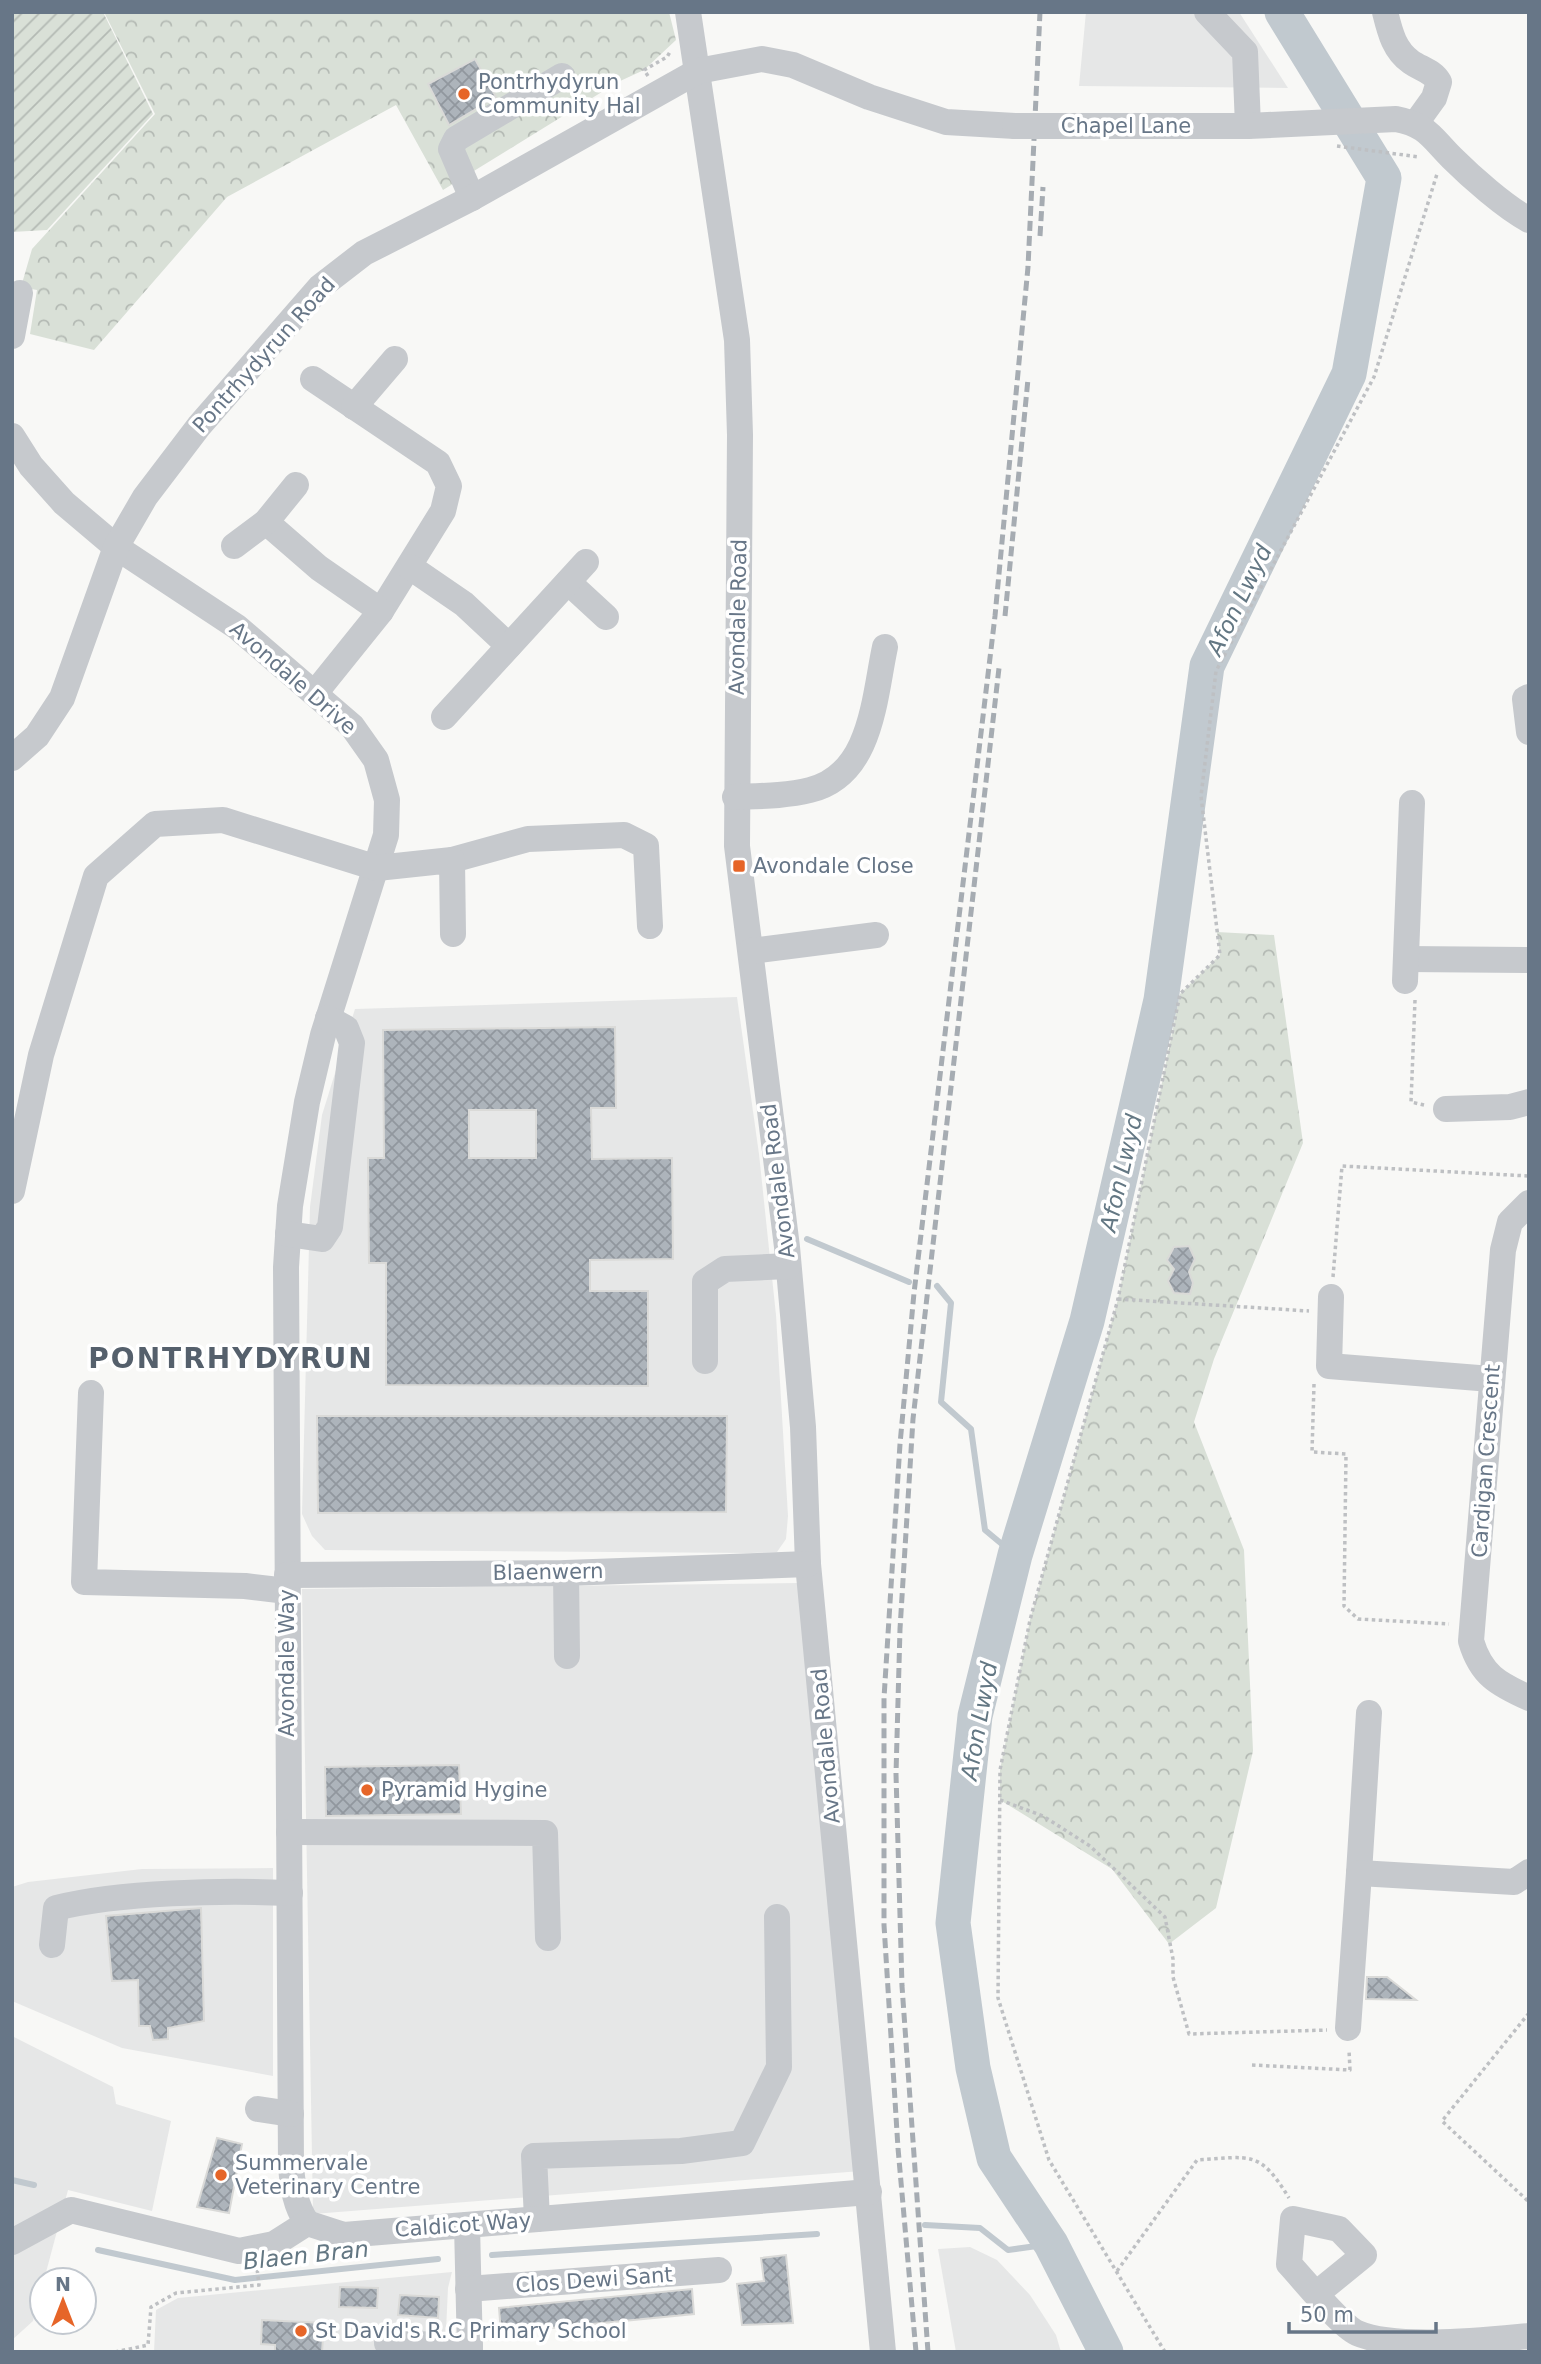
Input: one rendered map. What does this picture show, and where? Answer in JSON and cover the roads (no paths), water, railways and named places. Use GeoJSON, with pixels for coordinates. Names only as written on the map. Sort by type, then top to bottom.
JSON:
{"type":"FeatureCollection","features":[{"type":"Feature","properties":{"kind":"street","name":"Avondale Road"},"geometry":{"type":"LineString","coordinates":[[688,12],[737,340],[740,382],[735,797],[738,856],[789,1266],[803,1427],[808,1564],[883,2352]]}},
{"type":"Feature","properties":{"kind":"street"},"geometry":{"type":"LineString","coordinates":[[1207,12],[1245,52],[1248,126]]}},
{"type":"Feature","properties":{"kind":"street"},"geometry":{"type":"LineString","coordinates":[[1385,12],[1391,38],[1399,50],[1410,61],[1435,75],[1439,82],[1434,98],[1406,121],[1439,141],[1451,157],[1529,220]]}},
{"type":"Feature","properties":{"kind":"street","name":"Chapel Lane"},"geometry":{"type":"LineString","coordinates":[[698,71],[762,59],[793,65],[869,97],[946,122],[1072,126],[1248,126],[1338,135],[1406,121]]}},
{"type":"Feature","properties":{"kind":"street","name":"Pontrhydyrun Road"},"geometry":{"type":"LineString","coordinates":[[12,758],[37,736],[62,698],[116,547],[145,497],[199,426],[320,287],[364,253],[471,198],[698,71]]}},
{"type":"Feature","properties":{"kind":"street"},"geometry":{"type":"LineString","coordinates":[[471,198],[451,149],[456,139],[562,76]]}},
{"type":"Feature","properties":{"kind":"street"},"geometry":{"type":"LineString","coordinates":[[12,336],[20,293]]}},
{"type":"Feature","properties":{"kind":"street"},"geometry":{"type":"LineString","coordinates":[[354,407],[395,359]]}},
{"type":"Feature","properties":{"kind":"street"},"geometry":{"type":"LineString","coordinates":[[313,379],[429,456],[446,475],[448,498],[381,611],[315,693]]}},
{"type":"Feature","properties":{"kind":"street","name":"Avondale Drive"},"geometry":{"type":"LineString","coordinates":[[12,436],[31,466],[64,503],[116,547],[237,627],[352,726],[376,760],[387,800],[386,835],[328,1018],[307,1102]]}},
{"type":"Feature","properties":{"kind":"street"},"geometry":{"type":"LineString","coordinates":[[234,546],[266,522],[296,485]]}},
{"type":"Feature","properties":{"kind":"street"},"geometry":{"type":"LineString","coordinates":[[266,522],[319,568],[381,611]]}},
{"type":"Feature","properties":{"kind":"street"},"geometry":{"type":"LineString","coordinates":[[410,566],[464,604],[509,646]]}},
{"type":"Feature","properties":{"kind":"street"},"geometry":{"type":"LineString","coordinates":[[444,717],[577,572],[606,617]]}},
{"type":"Feature","properties":{"kind":"street"},"geometry":{"type":"LineString","coordinates":[[735,797],[813,789],[832,781],[850,766],[865,738],[885,647]]}},
{"type":"Feature","properties":{"kind":"street"},"geometry":{"type":"LineString","coordinates":[[1529,697],[1525,699],[1529,732]]}},
{"type":"Feature","properties":{"kind":"street"},"geometry":{"type":"LineString","coordinates":[[1412,803],[1406,970],[1529,960]]}},
{"type":"Feature","properties":{"kind":"street"},"geometry":{"type":"LineString","coordinates":[[12,1191],[41,1055],[96,876],[155,824],[223,820],[377,868],[452,860],[528,839],[624,835],[646,846],[650,926]]}},
{"type":"Feature","properties":{"kind":"street"},"geometry":{"type":"LineString","coordinates":[[452,860],[453,934]]}},
{"type":"Feature","properties":{"kind":"street"},"geometry":{"type":"LineString","coordinates":[[751,951],[876,935]]}},
{"type":"Feature","properties":{"kind":"street"},"geometry":{"type":"LineString","coordinates":[[288,1234],[322,1239],[330,1227],[352,1043],[346,1028],[328,1018]]}},
{"type":"Feature","properties":{"kind":"street","name":"Avondale Way"},"geometry":{"type":"LineString","coordinates":[[307,1102],[297,1149],[288,1234],[287,1583],[293,2191],[299,2211],[307,2223]]}},
{"type":"Feature","properties":{"kind":"street"},"geometry":{"type":"LineString","coordinates":[[1446,1109],[1510,1107],[1529,1102]]}},
{"type":"Feature","properties":{"kind":"street","name":"Cardigan Crescent"},"geometry":{"type":"LineString","coordinates":[[1529,1203],[1510,1222],[1506,1236],[1491,1379],[1471,1641],[1486,1674],[1497,1684],[1529,1698]]}},
{"type":"Feature","properties":{"kind":"street"},"geometry":{"type":"LineString","coordinates":[[705,1361],[705,1282],[725,1269],[789,1266]]}},
{"type":"Feature","properties":{"kind":"street"},"geometry":{"type":"LineString","coordinates":[[1331,1304],[1329,1366],[1491,1379]]}},
{"type":"Feature","properties":{"kind":"street","name":"Blaenwern"},"geometry":{"type":"LineString","coordinates":[[91,1394],[84,1582],[245,1586],[808,1564]]}},
{"type":"Feature","properties":{"kind":"street"},"geometry":{"type":"LineString","coordinates":[[566,1573],[567,1656]]}},
{"type":"Feature","properties":{"kind":"street"},"geometry":{"type":"LineString","coordinates":[[1348,2028],[1369,1713]]}},
{"type":"Feature","properties":{"kind":"street"},"geometry":{"type":"LineString","coordinates":[[289,1832],[545,1833],[548,1938]]}},
{"type":"Feature","properties":{"kind":"street"},"geometry":{"type":"LineString","coordinates":[[1359,1873],[1514,1882],[1529,1872]]}},
{"type":"Feature","properties":{"kind":"street"},"geometry":{"type":"LineString","coordinates":[[52,1945],[56,1908],[75,1903],[175,1895],[290,1893]]}},
{"type":"Feature","properties":{"kind":"street"},"geometry":{"type":"LineString","coordinates":[[537,2220],[534,2156],[681,2151],[743,2143],[779,2067],[777,1917]]}},
{"type":"Feature","properties":{"kind":"street"},"geometry":{"type":"LineString","coordinates":[[258,2109],[291,2114]]}},
{"type":"Feature","properties":{"kind":"street","name":"Caldicot Way"},"geometry":{"type":"LineString","coordinates":[[307,2223],[320,2230],[344,2235],[869,2192]]}},
{"type":"Feature","properties":{"kind":"street"},"geometry":{"type":"LineString","coordinates":[[12,2242],[71,2210],[239,2251],[274,2244],[307,2223]]}},
{"type":"Feature","properties":{"kind":"street"},"geometry":{"type":"LineString","coordinates":[[1316,2294],[1364,2255],[1339,2229],[1293,2220],[1289,2264],[1316,2294],[1356,2332],[1382,2338],[1480,2341],[1529,2336]]}},
{"type":"Feature","properties":{"kind":"street"},"geometry":{"type":"LineString","coordinates":[[387,2343],[470,2349],[467,2225]]}},
{"type":"Feature","properties":{"kind":"street","name":"Clos Dewi Sant"},"geometry":{"type":"LineString","coordinates":[[468,2289],[719,2270]]}},
{"type":"Feature","properties":{"kind":"waterway","name":"Afon Lwyd"},"geometry":{"type":"LineString","coordinates":[[1106,2352],[1051,2244],[994,2158],[973,2068],[953,1923],[975,1716],[1015,1555],[1087,1321],[1161,1000],[1207,666],[1349,374],[1384,178],[1282,12]]}},
{"type":"Feature","properties":{"kind":"waterway"},"geometry":{"type":"LineString","coordinates":[[807,1239],[909,1282]]}},
{"type":"Feature","properties":{"kind":"waterway"},"geometry":{"type":"LineString","coordinates":[[937,1286],[951,1303],[941,1402],[971,1429],[985,1530],[1015,1555]]}},
{"type":"Feature","properties":{"kind":"waterway","name":"Blaen Bran"},"geometry":{"type":"LineString","coordinates":[[12,2180],[34,2185]]}},
{"type":"Feature","properties":{"kind":"waterway","name":"Blaen Bran"},"geometry":{"type":"LineString","coordinates":[[925,2225],[980,2228],[1008,2250],[1051,2244]]}},
{"type":"Feature","properties":{"kind":"waterway","name":"Blaen Bran"},"geometry":{"type":"LineString","coordinates":[[492,2255],[817,2234]]}},
{"type":"Feature","properties":{"kind":"waterway","name":"Blaen Bran"},"geometry":{"type":"LineString","coordinates":[[98,2250],[235,2280],[438,2259]]}},
{"type":"Feature","properties":{"kind":"railway"},"geometry":{"type":"LineString","coordinates":[[916,2352],[898,2148],[884,1925],[884,1698],[900,1444],[914,1293],[995,616],[1028,267],[1040,12]]}},
{"type":"Feature","properties":{"kind":"railway"},"geometry":{"type":"LineString","coordinates":[[1040,236],[1043,187]]}},
{"type":"Feature","properties":{"kind":"railway"},"geometry":{"type":"LineString","coordinates":[[1005,616],[1028,379]]}},
{"type":"Feature","properties":{"kind":"railway"},"geometry":{"type":"LineString","coordinates":[[928,2352],[902,1986],[896,1774],[900,1629],[913,1419],[999,668]]}},
{"type":"Feature","properties":{"kind":"place","name":"Pontrhydyrun Community Hal"},"geometry":{"type":"Point","coordinates":[464,94]}},
{"type":"Feature","properties":{"kind":"place","name":"Avondale Close"},"geometry":{"type":"Point","coordinates":[739,866]}},
{"type":"Feature","properties":{"kind":"place","name":"Pyramid Hygine"},"geometry":{"type":"Point","coordinates":[367,1790]}},
{"type":"Feature","properties":{"kind":"place","name":"Summervale Veterinary Centre"},"geometry":{"type":"Point","coordinates":[221,2175]}},
{"type":"Feature","properties":{"kind":"place","name":"St David's R.C Primary School"},"geometry":{"type":"Point","coordinates":[301,2331]}},
{"type":"Feature","properties":{"kind":"district","name":"PONTRHYDYRUN"},"geometry":{"type":"Point","coordinates":[231,1358]}}]}
